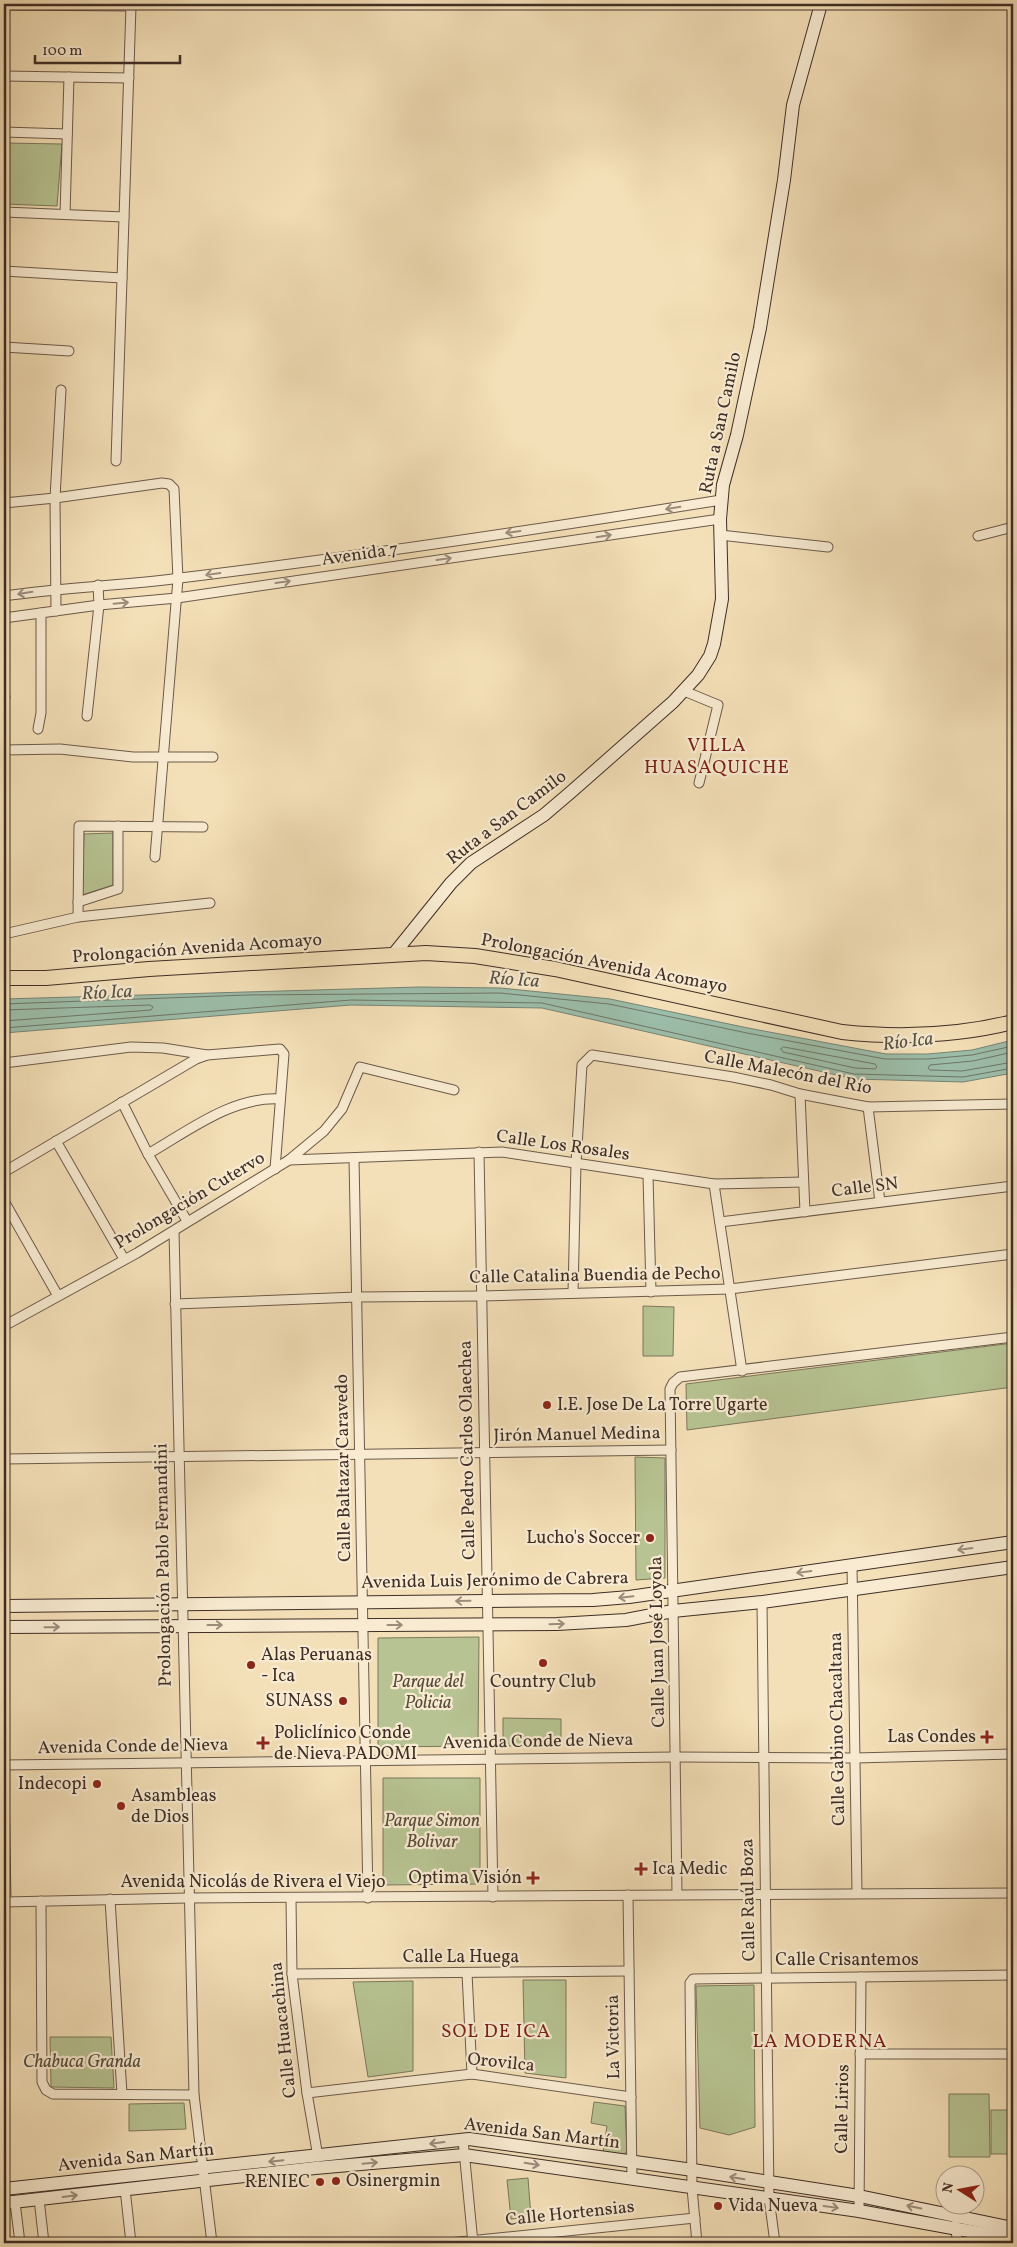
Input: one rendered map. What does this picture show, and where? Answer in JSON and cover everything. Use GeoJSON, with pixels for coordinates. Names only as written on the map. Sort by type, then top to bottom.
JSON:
{"type":"FeatureCollection","features":[{"type":"Feature","properties":{"kind":"main road","name":"Prolongación Avenida Acomayo"},"geometry":{"type":"LineString","coordinates":[[4,978],[46,978],[149,968],[446,953],[508,960],[608,980],[812,1026],[856,1033],[887,1036],[942,1034],[1013,1022]]}},
{"type":"Feature","properties":{"kind":"street","name":"Ruta a San Camilo"},"geometry":{"type":"LineString","coordinates":[[393,955],[452,883],[471,863],[549,811],[684,691],[698,676],[714,644],[722,586],[720,518],[723,485],[737,435],[760,328],[784,180],[793,105],[821,4]]}},
{"type":"Feature","properties":{"kind":"street"},"geometry":{"type":"LineString","coordinates":[[4,5],[131,6],[116,460]]}},
{"type":"Feature","properties":{"kind":"street"},"geometry":{"type":"LineString","coordinates":[[4,76],[129,78]]}},
{"type":"Feature","properties":{"kind":"street"},"geometry":{"type":"LineString","coordinates":[[65,214],[69,77]]}},
{"type":"Feature","properties":{"kind":"street"},"geometry":{"type":"LineString","coordinates":[[4,132],[67,134]]}},
{"type":"Feature","properties":{"kind":"street"},"geometry":{"type":"LineString","coordinates":[[4,212],[124,217]]}},
{"type":"Feature","properties":{"kind":"street"},"geometry":{"type":"LineString","coordinates":[[4,271],[122,278]]}},
{"type":"Feature","properties":{"kind":"street"},"geometry":{"type":"LineString","coordinates":[[4,347],[70,351]]}},
{"type":"Feature","properties":{"kind":"street"},"geometry":{"type":"LineString","coordinates":[[56,611],[55,498],[61,390]]}},
{"type":"Feature","properties":{"kind":"street"},"geometry":{"type":"LineString","coordinates":[[4,503],[162,483],[170,484],[174,489],[178,579],[155,857]]}},
{"type":"Feature","properties":{"kind":"street"},"geometry":{"type":"LineString","coordinates":[[4,596],[56,588],[178,579],[620,517],[721,500]]}},
{"type":"Feature","properties":{"kind":"street","name":"Avenida 7"},"geometry":{"type":"LineString","coordinates":[[4,618],[99,605],[177,598],[720,518]]}},
{"type":"Feature","properties":{"kind":"street"},"geometry":{"type":"LineString","coordinates":[[978,536],[1013,527]]}},
{"type":"Feature","properties":{"kind":"street"},"geometry":{"type":"LineString","coordinates":[[720,535],[828,548]]}},
{"type":"Feature","properties":{"kind":"street"},"geometry":{"type":"LineString","coordinates":[[87,716],[99,605],[98,586]]}},
{"type":"Feature","properties":{"kind":"street"},"geometry":{"type":"LineString","coordinates":[[38,729],[41,713],[41,613]]}},
{"type":"Feature","properties":{"kind":"street"},"geometry":{"type":"LineString","coordinates":[[684,691],[718,705],[699,783]]}},
{"type":"Feature","properties":{"kind":"street"},"geometry":{"type":"LineString","coordinates":[[4,750],[60,749],[133,757],[213,757]]}},
{"type":"Feature","properties":{"kind":"street"},"geometry":{"type":"LineString","coordinates":[[78,917],[79,826],[203,827]]}},
{"type":"Feature","properties":{"kind":"street"},"geometry":{"type":"LineString","coordinates":[[78,902],[118,889],[118,826]]}},
{"type":"Feature","properties":{"kind":"street"},"geometry":{"type":"LineString","coordinates":[[4,934],[78,917],[210,903]]}},
{"type":"Feature","properties":{"kind":"street"},"geometry":{"type":"LineString","coordinates":[[4,1063],[131,1047],[163,1048],[207,1055],[282,1050],[284,1054],[275,1169]]}},
{"type":"Feature","properties":{"kind":"street"},"geometry":{"type":"LineString","coordinates":[[4,1172],[185,1065],[207,1055]]}},
{"type":"Feature","properties":{"kind":"street","name":"Calle Malecón del Río"},"geometry":{"type":"LineString","coordinates":[[576,1163],[582,1065],[589,1057],[597,1055],[733,1077],[771,1085],[800,1094],[868,1107],[1013,1104]]}},
{"type":"Feature","properties":{"kind":"street","name":"Prolongación Cutervo"},"geometry":{"type":"LineString","coordinates":[[4,1326],[174,1230],[289,1160],[324,1131],[342,1109],[353,1088],[358,1069],[363,1066],[454,1090]]}},
{"type":"Feature","properties":{"kind":"street"},"geometry":{"type":"LineString","coordinates":[[800,1094],[804,1212]]}},
{"type":"Feature","properties":{"kind":"street"},"geometry":{"type":"LineString","coordinates":[[148,1154],[228,1109],[266,1098],[280,1099]]}},
{"type":"Feature","properties":{"kind":"street"},"geometry":{"type":"LineString","coordinates":[[122,1102],[148,1154],[187,1221]]}},
{"type":"Feature","properties":{"kind":"street"},"geometry":{"type":"LineString","coordinates":[[868,1107],[880,1202]]}},
{"type":"Feature","properties":{"kind":"street"},"geometry":{"type":"LineString","coordinates":[[56,1141],[124,1259]]}},
{"type":"Feature","properties":{"kind":"street","name":"Calle Pedro Carlos Olaechea"},"geometry":{"type":"LineString","coordinates":[[479,1152],[493,1898]]}},
{"type":"Feature","properties":{"kind":"street","name":"Calle Los Rosales"},"geometry":{"type":"LineString","coordinates":[[289,1160],[502,1152],[714,1184],[803,1182]]}},
{"type":"Feature","properties":{"kind":"street","name":"Calle Baltazar Caravedo"},"geometry":{"type":"LineString","coordinates":[[354,1158],[368,1898]]}},
{"type":"Feature","properties":{"kind":"street"},"geometry":{"type":"LineString","coordinates":[[573,1293],[576,1163]]}},
{"type":"Feature","properties":{"kind":"street"},"geometry":{"type":"LineString","coordinates":[[648,1175],[651,1292]]}},
{"type":"Feature","properties":{"kind":"street"},"geometry":{"type":"LineString","coordinates":[[714,1184],[742,1371],[1013,1337]]}},
{"type":"Feature","properties":{"kind":"street","name":"Calle SN"},"geometry":{"type":"LineString","coordinates":[[720,1222],[1013,1186]]}},
{"type":"Feature","properties":{"kind":"street"},"geometry":{"type":"LineString","coordinates":[[4,1201],[58,1296]]}},
{"type":"Feature","properties":{"kind":"street","name":"Prolongación Pablo Fernandini"},"geometry":{"type":"LineString","coordinates":[[174,1230],[194,2095],[212,2243]]}},
{"type":"Feature","properties":{"kind":"street","name":"Calle Catalina Buendia de Pecho"},"geometry":{"type":"LineString","coordinates":[[175,1304],[357,1297],[482,1296],[730,1289],[1013,1254]]}},
{"type":"Feature","properties":{"kind":"street","name":"Calle Juan José Loyola"},"geometry":{"type":"LineString","coordinates":[[677,1894],[670,1389],[672,1383],[680,1377],[742,1371]]}},
{"type":"Feature","properties":{"kind":"street","name":"Jirón Manuel Medina"},"geometry":{"type":"LineString","coordinates":[[4,1458],[178,1458],[360,1453],[671,1450]]}},
{"type":"Feature","properties":{"kind":"street","name":"Avenida Luis Jerónimo de Cabrera"},"geometry":{"type":"LineString","coordinates":[[4,1606],[593,1600],[1013,1542]]}},
{"type":"Feature","properties":{"kind":"street","name":"Calle Gabino Chacaltana"},"geometry":{"type":"LineString","coordinates":[[852,1565],[857,1893]]}},
{"type":"Feature","properties":{"kind":"street"},"geometry":{"type":"LineString","coordinates":[[4,1627],[363,1624],[488,1625],[626,1620],[673,1611],[762,1602],[1013,1566]]}},
{"type":"Feature","properties":{"kind":"street","name":"Calle Raúl Boza"},"geometry":{"type":"LineString","coordinates":[[762,1602],[769,2198],[774,2243]]}},
{"type":"Feature","properties":{"kind":"street","name":"Avenida Conde de Nieva"},"geometry":{"type":"LineString","coordinates":[[4,1765],[675,1757],[855,1758],[1013,1754]]}},
{"type":"Feature","properties":{"kind":"street"},"geometry":{"type":"LineString","coordinates":[[4,1784],[5,1902]]}},
{"type":"Feature","properties":{"kind":"street","name":"Avenida Nicolás de Rivera el Viejo"},"geometry":{"type":"LineString","coordinates":[[5,1902],[188,1898],[493,1898],[677,1894],[766,1896],[857,1893],[1013,1893]]}},
{"type":"Feature","properties":{"kind":"street","name":"La Victoria"},"geometry":{"type":"LineString","coordinates":[[628,1895],[632,2179]]}},
{"type":"Feature","properties":{"kind":"street"},"geometry":{"type":"LineString","coordinates":[[110,1899],[122,2094]]}},
{"type":"Feature","properties":{"kind":"street","name":"Calle Huacachina"},"geometry":{"type":"LineString","coordinates":[[291,1899],[292,1974],[307,2093],[318,2157]]}},
{"type":"Feature","properties":{"kind":"street"},"geometry":{"type":"LineString","coordinates":[[41,1901],[44,2086],[53,2094],[194,2095]]}},
{"type":"Feature","properties":{"kind":"street","name":"Calle La Huega"},"geometry":{"type":"LineString","coordinates":[[292,1974],[630,1971]]}},
{"type":"Feature","properties":{"kind":"street"},"geometry":{"type":"LineString","coordinates":[[467,1973],[472,2074]]}},
{"type":"Feature","properties":{"kind":"street","name":"Calle Crisantemos"},"geometry":{"type":"LineString","coordinates":[[693,2170],[690,1983],[693,1979],[766,1976],[1013,1975]]}},
{"type":"Feature","properties":{"kind":"street","name":"Calle Lirios"},"geometry":{"type":"LineString","coordinates":[[859,2211],[861,1976]]}},
{"type":"Feature","properties":{"kind":"street"},"geometry":{"type":"LineString","coordinates":[[860,2054],[1013,2054]]}},
{"type":"Feature","properties":{"kind":"street","name":"Orovilca"},"geometry":{"type":"LineString","coordinates":[[307,2093],[472,2074],[631,2097]]}},
{"type":"Feature","properties":{"kind":"street"},"geometry":{"type":"LineString","coordinates":[[463,2140],[472,2242]]}},
{"type":"Feature","properties":{"kind":"street","name":"Avenida San Martín"},"geometry":{"type":"LineString","coordinates":[[9,2202],[125,2189],[318,2157],[463,2140],[693,2170],[859,2196],[1013,2228]]}},
{"type":"Feature","properties":{"kind":"street","name":"Avenida San Martín"},"geometry":{"type":"LineString","coordinates":[[4,2189],[464,2155],[859,2211],[1013,2238]]}},
{"type":"Feature","properties":{"kind":"street"},"geometry":{"type":"LineString","coordinates":[[693,2170],[692,2188],[697,2243]]}},
{"type":"Feature","properties":{"kind":"street"},"geometry":{"type":"LineString","coordinates":[[125,2189],[131,2243]]}},
{"type":"Feature","properties":{"kind":"street"},"geometry":{"type":"LineString","coordinates":[[39,2199],[44,2243]]}},
{"type":"Feature","properties":{"kind":"street"},"geometry":{"type":"LineString","coordinates":[[9,2202],[20,2243]]}},
{"type":"Feature","properties":{"kind":"street"},"geometry":{"type":"LineString","coordinates":[[954,2215],[958,2243]]}},
{"type":"Feature","properties":{"kind":"street","name":"Calle Hortensias"},"geometry":{"type":"LineString","coordinates":[[449,2243],[694,2218]]}},
{"type":"Feature","properties":{"kind":"green space"},"geometry":{"type":"Polygon","coordinates":[[[4,143],[62,144],[57,206],[4,204],[4,143]]]}},
{"type":"Feature","properties":{"kind":"green space"},"geometry":{"type":"Polygon","coordinates":[[[113,833],[113,885],[82,895],[84,834],[113,833]]]}},
{"type":"Feature","properties":{"kind":"green space"},"geometry":{"type":"Polygon","coordinates":[[[643,1306],[674,1307],[673,1356],[643,1356],[643,1306]]]}},
{"type":"Feature","properties":{"kind":"green space"},"geometry":{"type":"Polygon","coordinates":[[[1013,1343],[1013,1387],[687,1430],[686,1384],[1013,1343]]]}},
{"type":"Feature","properties":{"kind":"green space","name":"Lucho's Soccer"},"geometry":{"type":"Polygon","coordinates":[[[635,1457],[665,1458],[665,1578],[636,1580],[635,1457]]]}},
{"type":"Feature","properties":{"kind":"green space","name":"Parque del Policia"},"geometry":{"type":"Polygon","coordinates":[[[479,1637],[478,1746],[378,1747],[378,1638],[479,1637]]]}},
{"type":"Feature","properties":{"kind":"green space"},"geometry":{"type":"Polygon","coordinates":[[[503,1718],[561,1719],[561,1745],[506,1746],[503,1742],[503,1718]]]}},
{"type":"Feature","properties":{"kind":"green space","name":"Parque Simon Bolivar"},"geometry":{"type":"Polygon","coordinates":[[[383,1778],[480,1778],[480,1884],[383,1885],[383,1778]]]}},
{"type":"Feature","properties":{"kind":"green space"},"geometry":{"type":"Polygon","coordinates":[[[523,1980],[566,1980],[566,2078],[525,2073],[523,1980]]]}},
{"type":"Feature","properties":{"kind":"green space"},"geometry":{"type":"Polygon","coordinates":[[[413,1981],[413,2071],[368,2077],[353,1982],[413,1981]]]}},
{"type":"Feature","properties":{"kind":"green space"},"geometry":{"type":"Polygon","coordinates":[[[754,1985],[755,2127],[729,2135],[700,2128],[696,1986],[754,1985]]]}},
{"type":"Feature","properties":{"kind":"green space","name":"Chabuca Granda"},"geometry":{"type":"Polygon","coordinates":[[[50,2037],[111,2037],[114,2088],[51,2087],[50,2037]]]}},
{"type":"Feature","properties":{"kind":"green space"},"geometry":{"type":"Polygon","coordinates":[[[949,2094],[989,2094],[990,2157],[949,2157],[949,2094]]]}},
{"type":"Feature","properties":{"kind":"green space"},"geometry":{"type":"Polygon","coordinates":[[[594,2102],[625,2106],[627,2151],[623,2155],[603,2152],[607,2126],[591,2123],[594,2102]]]}},
{"type":"Feature","properties":{"kind":"green space"},"geometry":{"type":"Polygon","coordinates":[[[184,2103],[186,2129],[129,2131],[129,2104],[184,2103]]]}},
{"type":"Feature","properties":{"kind":"green space"},"geometry":{"type":"Polygon","coordinates":[[[991,2110],[1013,2110],[1013,2154],[991,2154],[991,2110]]]}},
{"type":"Feature","properties":{"kind":"green space"},"geometry":{"type":"Polygon","coordinates":[[[528,2178],[531,2217],[511,2219],[507,2180],[528,2178]]]}},
{"type":"Feature","properties":{"kind":"water","name":"Río Ica"},"geometry":{"type":"Polygon","coordinates":[[[419,987],[500,988],[610,999],[886,1054],[928,1054],[972,1050],[1013,1040],[1013,1073],[963,1082],[854,1079],[542,1008],[351,1005],[4,1033],[4,999],[419,987]]]}},
{"type":"Feature","properties":{"kind":"place","name":"I.E. Jose De La Torre Ugarte"},"geometry":{"type":"Point","coordinates":[547,1405]}},
{"type":"Feature","properties":{"kind":"place","name":"Lucho's Soccer"},"geometry":{"type":"Point","coordinates":[650,1538]}},
{"type":"Feature","properties":{"kind":"place","name":"Country Club"},"geometry":{"type":"Point","coordinates":[543,1663]}},
{"type":"Feature","properties":{"kind":"place","name":"Alas Peruanas - Ica"},"geometry":{"type":"Point","coordinates":[251,1665]}},
{"type":"Feature","properties":{"kind":"place","name":"SUNASS"},"geometry":{"type":"Point","coordinates":[343,1701]}},
{"type":"Feature","properties":{"kind":"place","name":"Las Condes"},"geometry":{"type":"Point","coordinates":[987,1737]}},
{"type":"Feature","properties":{"kind":"place","name":"Policlínico Conde de Nieva PADOMI"},"geometry":{"type":"Point","coordinates":[263,1743]}},
{"type":"Feature","properties":{"kind":"place","name":"Indecopi"},"geometry":{"type":"Point","coordinates":[97,1784]}},
{"type":"Feature","properties":{"kind":"place","name":"Asambleas de Dios"},"geometry":{"type":"Point","coordinates":[121,1806]}},
{"type":"Feature","properties":{"kind":"place","name":"Ica Medic"},"geometry":{"type":"Point","coordinates":[641,1869]}},
{"type":"Feature","properties":{"kind":"place","name":"Optima Visión"},"geometry":{"type":"Point","coordinates":[533,1878]}},
{"type":"Feature","properties":{"kind":"place","name":"Osinergmin"},"geometry":{"type":"Point","coordinates":[336,2181]}},
{"type":"Feature","properties":{"kind":"place","name":"RENIEC"},"geometry":{"type":"Point","coordinates":[320,2182]}},
{"type":"Feature","properties":{"kind":"place","name":"Vida Nueva"},"geometry":{"type":"Point","coordinates":[718,2206]}},
{"type":"Feature","properties":{"kind":"district","name":"VILLA HUASAQUICHE"},"geometry":{"type":"Point","coordinates":[717,757]}},
{"type":"Feature","properties":{"kind":"district","name":"SOL DE ICA"},"geometry":{"type":"Point","coordinates":[496,2032]}},
{"type":"Feature","properties":{"kind":"district","name":"LA MODERNA"},"geometry":{"type":"Point","coordinates":[820,2042]}}]}
